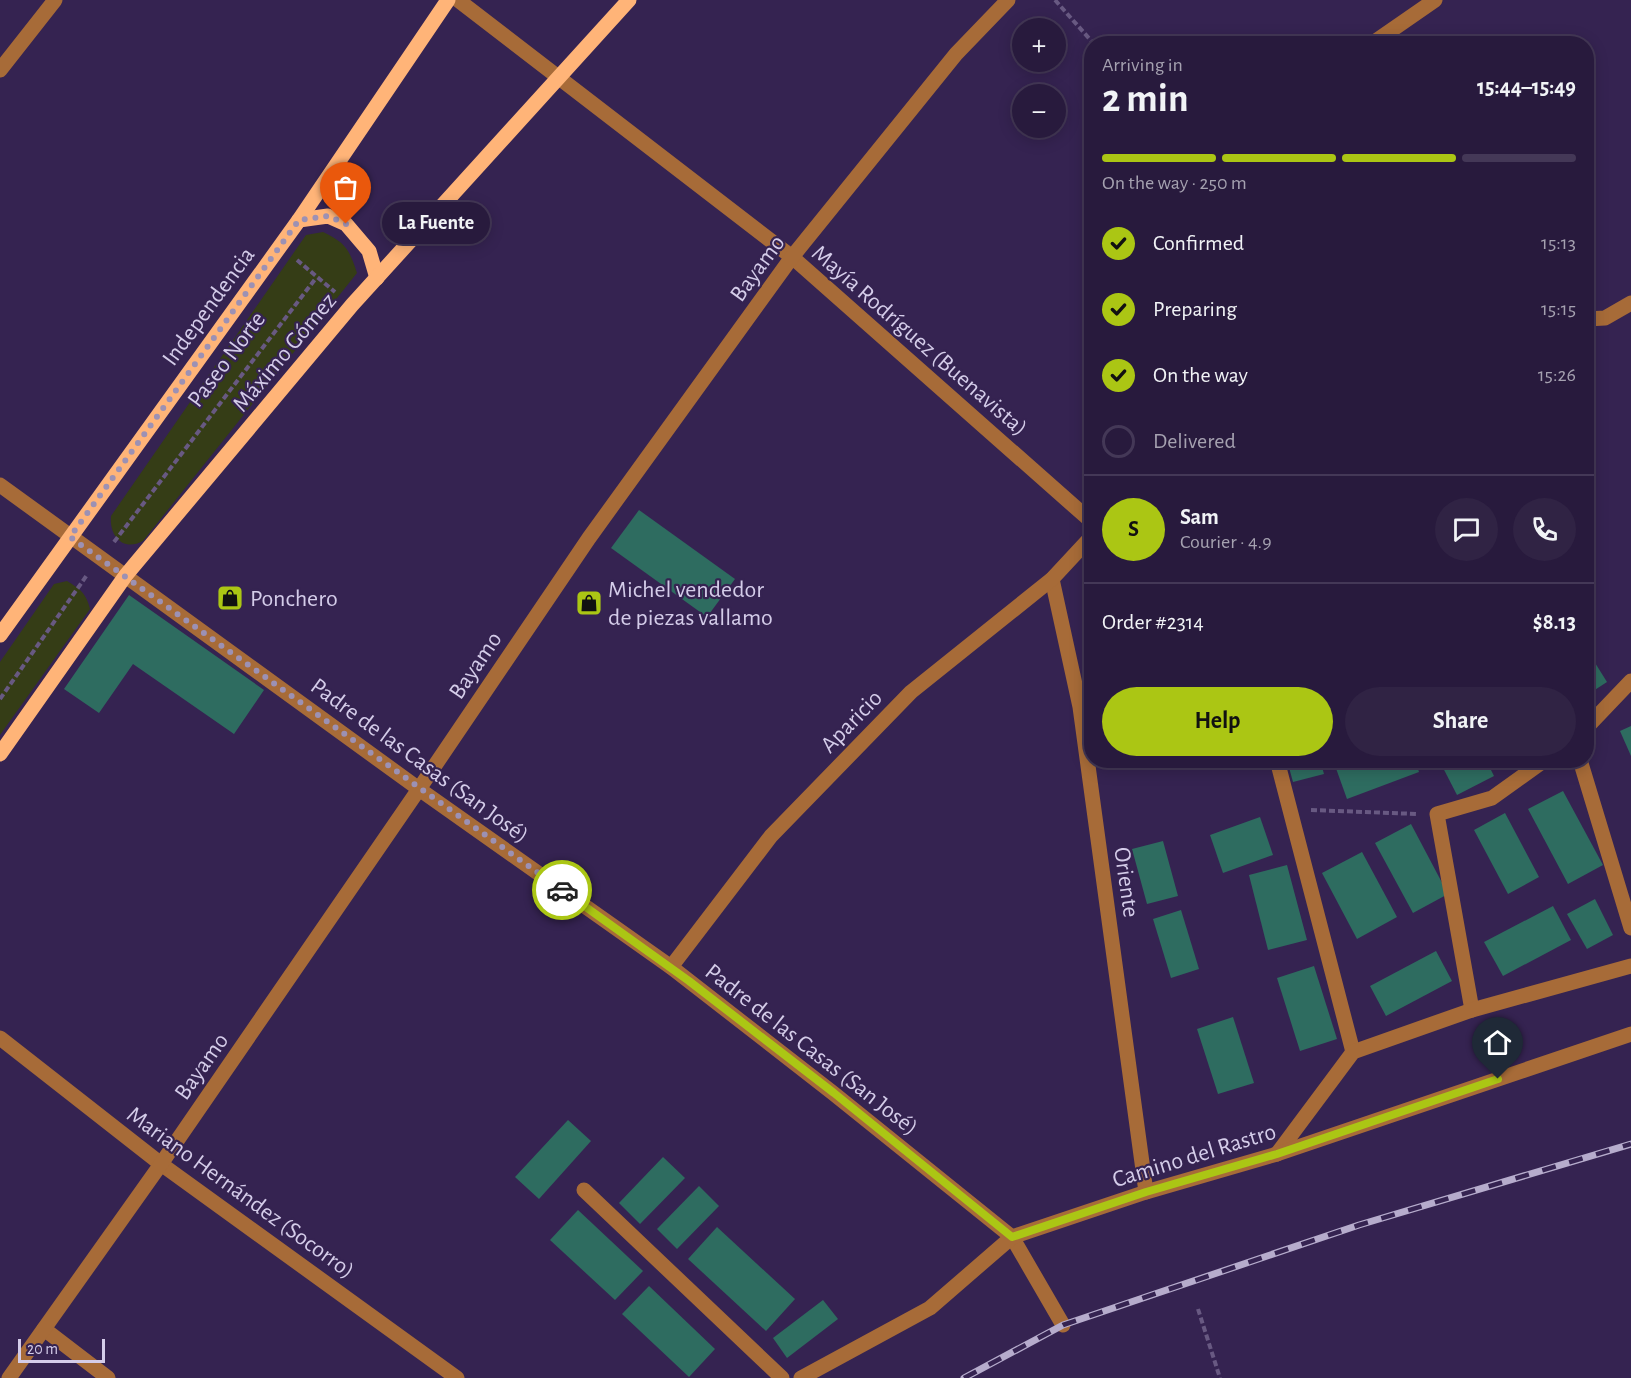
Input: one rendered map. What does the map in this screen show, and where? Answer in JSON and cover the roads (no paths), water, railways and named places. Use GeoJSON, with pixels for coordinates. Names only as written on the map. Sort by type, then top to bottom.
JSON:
{"type":"FeatureCollection","features":[{"type":"Feature","properties":{"kind":"main road","name":"Independencia"},"geometry":{"type":"LineString","coordinates":[[0,635],[299,220],[448,0]]}},
{"type":"Feature","properties":{"kind":"main road","name":"Máximo Gómez"},"geometry":{"type":"LineString","coordinates":[[0,754],[126,575],[352,305],[629,0]]}},
{"type":"Feature","properties":{"kind":"main road"},"geometry":{"type":"LineString","coordinates":[[299,220],[328,216],[346,224],[369,251],[377,278]]}},
{"type":"Feature","properties":{"kind":"street"},"geometry":{"type":"LineString","coordinates":[[0,70],[55,0]]}},
{"type":"Feature","properties":{"kind":"street","name":"Mayía Rodríguez (Buenavista)"},"geometry":{"type":"LineString","coordinates":[[458,0],[792,257],[1084,515]]}},
{"type":"Feature","properties":{"kind":"street","name":"Bayamo"},"geometry":{"type":"LineString","coordinates":[[9,1378],[161,1164],[589,537],[792,257],[956,54],[1008,0]]}},
{"type":"Feature","properties":{"kind":"street"},"geometry":{"type":"LineString","coordinates":[[1383,36],[1435,0]]}},
{"type":"Feature","properties":{"kind":"street"},"geometry":{"type":"LineString","coordinates":[[1594,319],[1605,318],[1631,303]]}},
{"type":"Feature","properties":{"kind":"street","name":"Padre de las Casas (San José)"},"geometry":{"type":"LineString","coordinates":[[0,485],[419,789],[671,967],[834,1093],[1012,1237],[1063,1325]]}},
{"type":"Feature","properties":{"kind":"street","name":"Aparicio"},"geometry":{"type":"LineString","coordinates":[[671,967],[771,836],[911,692],[1052,579],[1084,545]]}},
{"type":"Feature","properties":{"kind":"street","name":"Oriente"},"geometry":{"type":"LineString","coordinates":[[1052,579],[1080,707],[1084,736]]}},
{"type":"Feature","properties":{"kind":"street"},"geometry":{"type":"LineString","coordinates":[[1594,720],[1631,681]]}},
{"type":"Feature","properties":{"kind":"street","name":"Oriente"},"geometry":{"type":"LineString","coordinates":[[1088,768],[1146,1192]]}},
{"type":"Feature","properties":{"kind":"street"},"geometry":{"type":"LineString","coordinates":[[1278,768],[1353,1052]]}},
{"type":"Feature","properties":{"kind":"street"},"geometry":{"type":"LineString","coordinates":[[1472,1010],[1437,814],[1492,798],[1534,768]]}},
{"type":"Feature","properties":{"kind":"street"},"geometry":{"type":"LineString","coordinates":[[1582,768],[1631,928]]}},
{"type":"Feature","properties":{"kind":"street"},"geometry":{"type":"LineString","coordinates":[[1277,1154],[1353,1052],[1472,1010],[1631,966]]}},
{"type":"Feature","properties":{"kind":"street","name":"Camino del Rastro"},"geometry":{"type":"LineString","coordinates":[[801,1378],[930,1308],[1012,1237],[1146,1192],[1277,1154],[1631,1034]]}},
{"type":"Feature","properties":{"kind":"street","name":"Mariano Hernández (Socorro)"},"geometry":{"type":"LineString","coordinates":[[0,1038],[161,1164],[458,1378]]}},
{"type":"Feature","properties":{"kind":"street"},"geometry":{"type":"LineString","coordinates":[[584,1190],[782,1378]]}},
{"type":"Feature","properties":{"kind":"street"},"geometry":{"type":"LineString","coordinates":[[44,1329],[108,1378]]}},
{"type":"Feature","properties":{"kind":"railway"},"geometry":{"type":"LineString","coordinates":[[964,1378],[1063,1325],[1359,1225],[1631,1144]]}},
{"type":"Feature","properties":{"kind":"place","name":"La Fuente"},"geometry":{"type":"Point","coordinates":[346,224]}},
{"type":"Feature","properties":{"kind":"place","name":"Ponchero"},"geometry":{"type":"Point","coordinates":[230,598]}},
{"type":"Feature","properties":{"kind":"place","name":"Michel vendedor de piezas vallamo"},"geometry":{"type":"Point","coordinates":[589,603]}}]}
